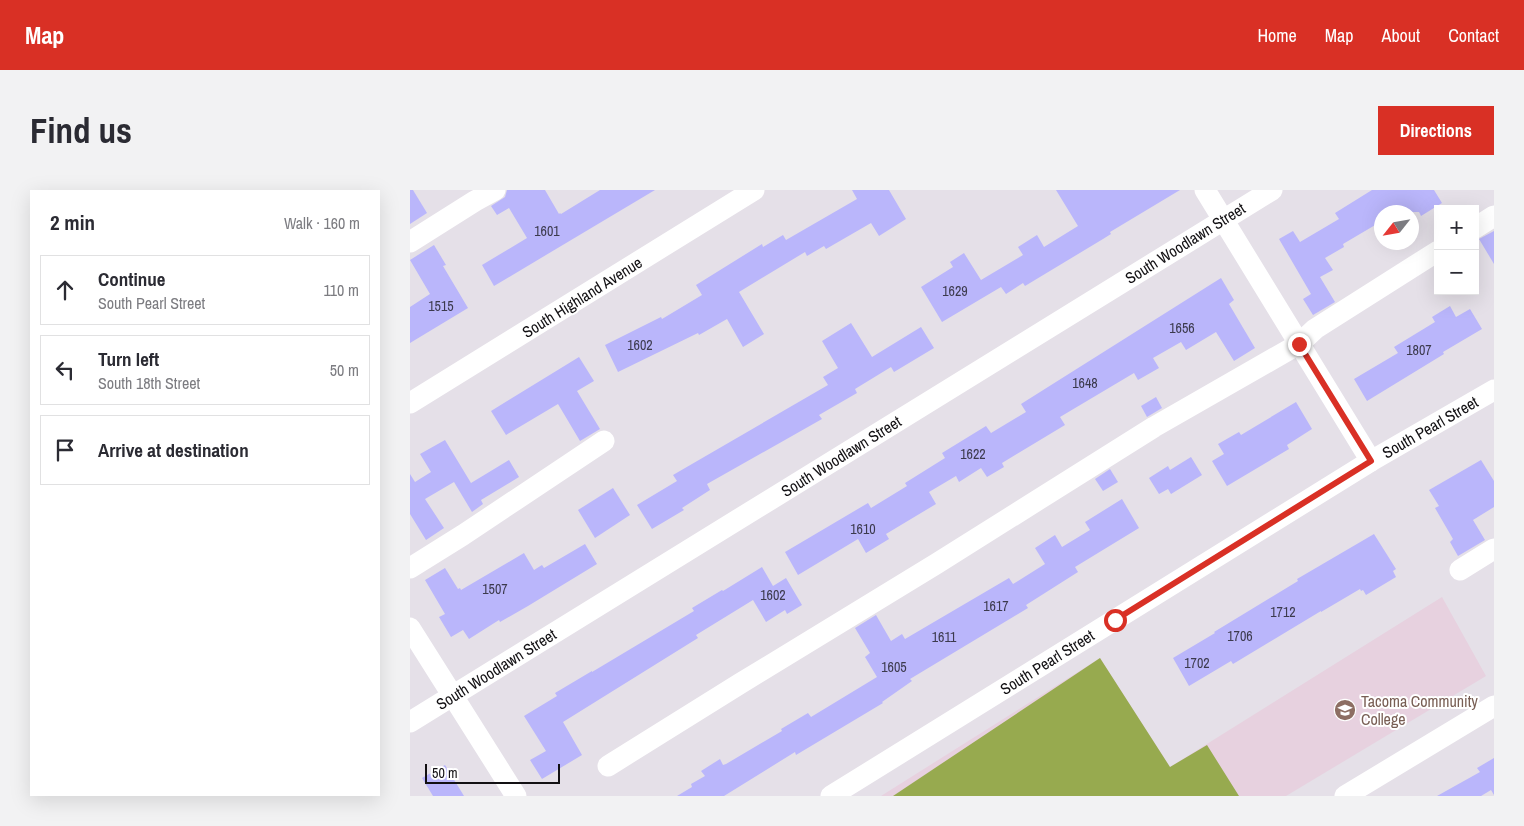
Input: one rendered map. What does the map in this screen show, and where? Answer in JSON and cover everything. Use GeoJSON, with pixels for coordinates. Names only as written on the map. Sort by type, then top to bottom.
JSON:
{"type":"FeatureCollection","features":[{"type":"Feature","properties":{"kind":"street"},"geometry":{"type":"LineString","coordinates":[[410,242],[495,190]]}},
{"type":"Feature","properties":{"kind":"street","name":"South Highland Avenue"},"geometry":{"type":"LineString","coordinates":[[410,404],[754,190]]}},
{"type":"Feature","properties":{"kind":"street"},"geometry":{"type":"LineString","coordinates":[[1204,190],[1371,461]]}},
{"type":"Feature","properties":{"kind":"street","name":"South Woodlawn Street"},"geometry":{"type":"LineString","coordinates":[[410,722],[1272,190]]}},
{"type":"Feature","properties":{"kind":"street"},"geometry":{"type":"LineString","coordinates":[[1479,225],[1494,216]]}},
{"type":"Feature","properties":{"kind":"street"},"geometry":{"type":"LineString","coordinates":[[608,766],[1154,428],[1299,344],[1315,329],[1434,254]]}},
{"type":"Feature","properties":{"kind":"street","name":"South Pearl Street"},"geometry":{"type":"LineString","coordinates":[[832,796],[1371,461],[1494,390]]}},
{"type":"Feature","properties":{"kind":"street"},"geometry":{"type":"LineString","coordinates":[[410,568],[604,441]]}},
{"type":"Feature","properties":{"kind":"street"},"geometry":{"type":"LineString","coordinates":[[1460,570],[1494,549]]}},
{"type":"Feature","properties":{"kind":"street"},"geometry":{"type":"LineString","coordinates":[[410,628],[516,796]]}},
{"type":"Feature","properties":{"kind":"street"},"geometry":{"type":"LineString","coordinates":[[1344,796],[1494,706]]}},
{"type":"Feature","properties":{"kind":"shaded area","name":"Tacoma Community College"},"geometry":{"type":"Polygon","coordinates":[[[1442,597],[1486,676],[1286,796],[881,796],[1100,658],[1170,767],[1442,597]]]}},
{"type":"Feature","properties":{"kind":"green space"},"geometry":{"type":"Polygon","coordinates":[[[1100,658],[1170,767],[1207,745],[1239,796],[893,796],[1100,658]]]}},
{"type":"Feature","properties":{"kind":"building"},"geometry":{"type":"Polygon","coordinates":[[[410,190],[413,190],[427,213],[410,224],[410,190]]]}},
{"type":"Feature","properties":{"kind":"building"},"geometry":{"type":"Polygon","coordinates":[[[507,190],[545,190],[559,214],[561,214],[600,190],[655,190],[494,286],[482,265],[527,238],[509,208],[497,215],[491,206],[505,197],[507,190]]]}},
{"type":"Feature","properties":{"kind":"building"},"geometry":{"type":"Polygon","coordinates":[[[852,190],[889,190],[906,219],[879,236],[871,223],[826,249],[824,246],[807,256],[805,252],[739,292],[764,334],[743,347],[727,319],[699,335],[698,333],[618,372],[605,345],[661,317],[662,319],[702,295],[696,285],[762,244],[763,247],[783,235],[786,240],[857,199],[852,190]]]}},
{"type":"Feature","properties":{"kind":"building"},"geometry":{"type":"Polygon","coordinates":[[[1056,190],[1180,190],[1025,286],[1023,283],[1006,294],[1001,287],[942,322],[921,287],[953,267],[950,262],[964,253],[981,280],[1023,255],[1018,247],[1037,235],[1044,247],[1078,226],[1056,190]]]}},
{"type":"Feature","properties":{"kind":"building"},"geometry":{"type":"Polygon","coordinates":[[[1372,190],[1434,190],[1442,203],[1434,205],[1434,208],[1421,216],[1419,205],[1374,205],[1374,226],[1343,244],[1344,247],[1325,258],[1333,270],[1320,277],[1335,302],[1313,315],[1303,299],[1311,294],[1279,239],[1293,231],[1300,242],[1339,219],[1335,213],[1372,190]]]}},
{"type":"Feature","properties":{"kind":"building"},"geometry":{"type":"Polygon","coordinates":[[[1494,231],[1494,264],[1479,239],[1494,231]]]}},
{"type":"Feature","properties":{"kind":"building"},"geometry":{"type":"Polygon","coordinates":[[[434,245],[446,265],[443,266],[468,308],[410,343],[410,307],[430,294],[410,260],[434,245]]]}},
{"type":"Feature","properties":{"kind":"building"},"geometry":{"type":"Polygon","coordinates":[[[1221,278],[1234,300],[1229,304],[1255,348],[1234,361],[1216,332],[1186,350],[1181,342],[1153,358],[1159,368],[1138,380],[1134,373],[1060,417],[1065,425],[1002,463],[1004,467],[987,477],[981,468],[959,482],[956,476],[929,492],[936,504],[886,534],[889,539],[866,553],[858,539],[798,575],[785,552],[868,503],[871,508],[907,486],[905,483],[945,458],[942,453],[986,426],[991,433],[1026,412],[1021,404],[1221,278]]]}},
{"type":"Feature","properties":{"kind":"building"},"geometry":{"type":"Polygon","coordinates":[[[1450,306],[1456,317],[1470,309],[1482,329],[1367,401],[1354,379],[1398,353],[1394,347],[1435,322],[1432,317],[1450,306]]]}},
{"type":"Feature","properties":{"kind":"building"},"geometry":{"type":"Polygon","coordinates":[[[851,323],[872,357],[921,327],[934,348],[894,372],[891,367],[855,389],[857,393],[819,415],[822,419],[707,484],[710,490],[682,508],[684,510],[652,529],[637,505],[677,481],[673,475],[828,385],[823,377],[838,368],[822,341],[851,323]]]}},
{"type":"Feature","properties":{"kind":"building"},"geometry":{"type":"Polygon","coordinates":[[[579,357],[594,381],[577,391],[600,429],[580,441],[558,404],[506,435],[491,411],[579,357]]]}},
{"type":"Feature","properties":{"kind":"building"},"geometry":{"type":"Polygon","coordinates":[[[1156,397],[1162,408],[1147,417],[1141,406],[1156,397]]]}},
{"type":"Feature","properties":{"kind":"building"},"geometry":{"type":"Polygon","coordinates":[[[1296,402],[1312,429],[1287,445],[1289,449],[1227,486],[1212,461],[1224,454],[1218,444],[1239,432],[1241,435],[1296,402]]]}},
{"type":"Feature","properties":{"kind":"building"},"geometry":{"type":"Polygon","coordinates":[[[445,440],[471,483],[509,460],[519,477],[481,500],[483,504],[472,512],[454,482],[425,499],[444,528],[426,540],[410,514],[410,474],[415,482],[431,472],[420,454],[445,440]]]}},
{"type":"Feature","properties":{"kind":"building"},"geometry":{"type":"Polygon","coordinates":[[[1191,457],[1202,475],[1171,494],[1168,489],[1159,494],[1149,478],[1168,466],[1170,470],[1191,457]]]}},
{"type":"Feature","properties":{"kind":"building"},"geometry":{"type":"Polygon","coordinates":[[[1481,460],[1494,481],[1494,507],[1473,520],[1485,540],[1458,556],[1450,542],[1453,539],[1435,508],[1439,506],[1429,490],[1481,460]]]}},
{"type":"Feature","properties":{"kind":"building"},"geometry":{"type":"Polygon","coordinates":[[[1110,469],[1118,482],[1103,491],[1095,479],[1110,469]]]}},
{"type":"Feature","properties":{"kind":"building"},"geometry":{"type":"Polygon","coordinates":[[[613,488],[630,515],[595,538],[578,510],[613,488]]]}},
{"type":"Feature","properties":{"kind":"building"},"geometry":{"type":"Polygon","coordinates":[[[1122,499],[1139,528],[1075,567],[1078,572],[1026,605],[1028,608],[910,679],[912,681],[883,703],[796,755],[795,752],[724,796],[677,796],[692,787],[691,784],[705,776],[701,771],[720,759],[723,765],[726,764],[782,731],[781,729],[808,713],[811,717],[877,677],[865,657],[870,653],[855,628],[876,615],[891,641],[902,634],[905,639],[1009,578],[1013,584],[1045,564],[1035,548],[1055,535],[1062,547],[1090,530],[1085,522],[1122,499]]]}},
{"type":"Feature","properties":{"kind":"building"},"geometry":{"type":"Polygon","coordinates":[[[1374,534],[1396,569],[1393,571],[1396,577],[1366,595],[1360,589],[1233,664],[1231,661],[1189,686],[1173,658],[1298,581],[1297,579],[1374,534]]]}},
{"type":"Feature","properties":{"kind":"building"},"geometry":{"type":"Polygon","coordinates":[[[585,544],[597,564],[469,639],[463,630],[451,637],[439,617],[445,614],[425,580],[445,568],[458,589],[460,588],[461,590],[524,553],[534,570],[542,565],[544,568],[585,544]]]}},
{"type":"Feature","properties":{"kind":"building"},"geometry":{"type":"Polygon","coordinates":[[[762,567],[773,586],[786,578],[802,605],[787,614],[785,610],[766,622],[753,600],[696,635],[698,638],[563,722],[582,755],[542,779],[530,760],[546,751],[524,716],[557,696],[555,693],[694,611],[692,608],[762,567]]]}},
{"type":"Feature","properties":{"kind":"building"},"geometry":{"type":"Polygon","coordinates":[[[1494,758],[1494,795],[1491,790],[1481,796],[1437,796],[1480,772],[1477,768],[1494,758]]]}},
{"type":"Feature","properties":{"kind":"building"},"geometry":{"type":"Polygon","coordinates":[[[445,765],[464,796],[433,796],[422,778],[445,765]]]}},
{"type":"Feature","properties":{"kind":"place","name":"Tacoma Community College"},"geometry":{"type":"Point","coordinates":[1345,710]}},
{"type":"Feature","properties":{"kind":"route"},"geometry":{"type":"LineString","coordinates":[[1115,620],[1371,461],[1299,344]]}}]}
